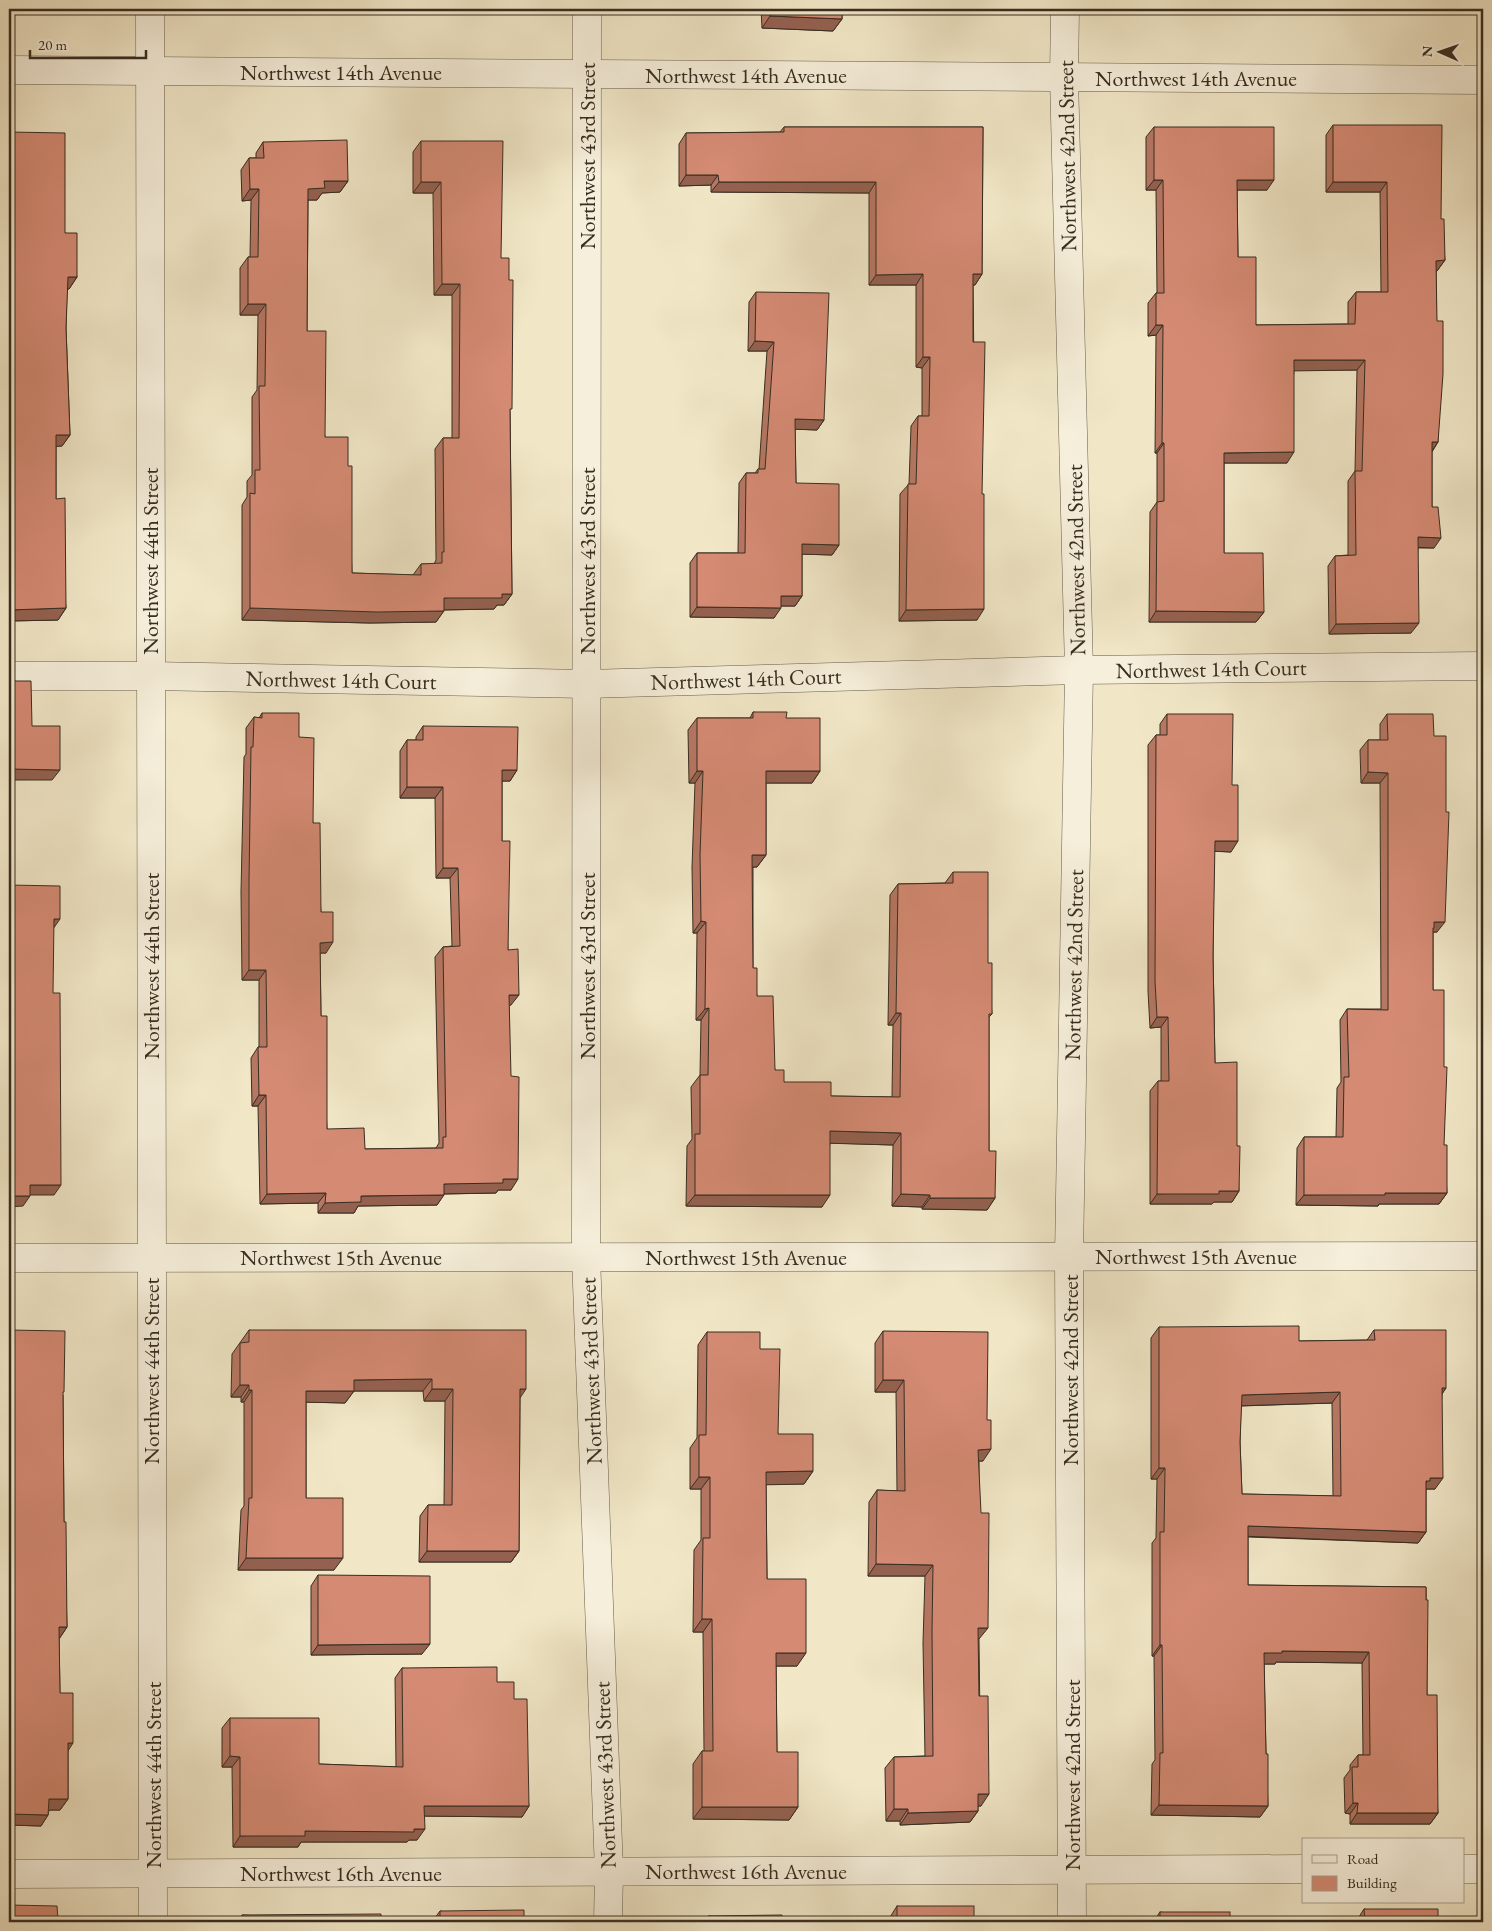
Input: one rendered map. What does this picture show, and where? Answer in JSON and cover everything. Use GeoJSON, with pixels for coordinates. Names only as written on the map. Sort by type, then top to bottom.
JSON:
{"type":"FeatureCollection","features":[{"type":"Feature","properties":{"kind":"street","name":"Northwest 44th Street"},"geometry":{"type":"LineString","coordinates":[[150,9],[153,1922]]}},
{"type":"Feature","properties":{"kind":"street","name":"Northwest 43rd Street"},"geometry":{"type":"LineString","coordinates":[[587,9],[586,1257],[609,1871],[608,1922]]}},
{"type":"Feature","properties":{"kind":"street","name":"Northwest 42nd Street"},"geometry":{"type":"LineString","coordinates":[[1065,9],[1064,77],[1079,670],[1069,1256],[1072,1922]]}},
{"type":"Feature","properties":{"kind":"street","name":"Northwest 14th Avenue"},"geometry":{"type":"LineString","coordinates":[[9,70],[1483,80]]}},
{"type":"Feature","properties":{"kind":"street","name":"Northwest 14th Court"},"geometry":{"type":"LineString","coordinates":[[9,676],[151,676],[587,684],[1079,670],[1483,666]]}},
{"type":"Feature","properties":{"kind":"street","name":"Northwest 15th Avenue"},"geometry":{"type":"LineString","coordinates":[[9,1258],[1483,1256]]}},
{"type":"Feature","properties":{"kind":"street","name":"Northwest 16th Avenue"},"geometry":{"type":"LineString","coordinates":[[9,1874],[1302,1869]]}},
{"type":"Feature","properties":{"kind":"street"},"geometry":{"type":"LineString","coordinates":[[1464,1869],[1483,1869]]}},
{"type":"Feature","properties":{"kind":"building"},"geometry":{"type":"Polygon","coordinates":[[[770,9],[842,9],[842,19],[770,16],[770,9]]]}},
{"type":"Feature","properties":{"kind":"building"},"geometry":{"type":"Polygon","coordinates":[[[1333,125],[1442,125],[1441,219],[1444,219],[1445,260],[1436,261],[1437,321],[1443,321],[1443,374],[1438,442],[1432,442],[1432,507],[1438,507],[1441,538],[1418,537],[1419,623],[1336,624],[1335,556],[1356,555],[1355,471],[1362,471],[1365,360],[1294,360],[1294,452],[1224,453],[1224,553],[1263,553],[1264,612],[1156,611],[1157,502],[1164,501],[1164,443],[1162,443],[1163,325],[1156,325],[1156,293],[1164,293],[1163,180],[1154,180],[1154,127],[1274,127],[1274,180],[1237,180],[1238,257],[1256,257],[1256,325],[1355,324],[1356,292],[1388,292],[1387,182],[1333,182],[1333,125]]]}},
{"type":"Feature","properties":{"kind":"building"},"geometry":{"type":"Polygon","coordinates":[[[784,127],[983,127],[982,274],[973,274],[973,342],[985,342],[982,494],[984,494],[984,609],[906,610],[908,484],[916,484],[918,416],[929,416],[930,357],[923,357],[923,274],[876,275],[876,182],[719,182],[718,175],[686,175],[686,133],[784,132],[784,127]]]}},
{"type":"Feature","properties":{"kind":"building"},"geometry":{"type":"Polygon","coordinates":[[[9,132],[65,133],[65,233],[77,233],[77,277],[68,277],[66,328],[70,435],[56,435],[56,499],[65,498],[66,608],[9,610],[9,132]]]}},
{"type":"Feature","properties":{"kind":"building"},"geometry":{"type":"Polygon","coordinates":[[[347,140],[348,181],[324,181],[325,188],[308,189],[307,331],[326,331],[325,437],[348,437],[348,466],[352,466],[352,573],[421,575],[421,564],[442,563],[442,552],[444,552],[443,438],[459,438],[460,284],[442,284],[441,182],[421,182],[421,141],[503,141],[501,258],[509,258],[509,280],[513,280],[512,409],[510,409],[512,594],[502,594],[502,598],[444,598],[444,611],[377,612],[250,608],[250,493],[255,494],[255,470],[260,470],[259,386],[265,386],[266,304],[248,304],[248,257],[258,257],[259,189],[250,189],[249,158],[264,158],[263,142],[347,140]]]}},
{"type":"Feature","properties":{"kind":"building"},"geometry":{"type":"Polygon","coordinates":[[[756,292],[829,293],[824,420],[795,419],[796,483],[839,484],[839,545],[802,544],[802,596],[781,596],[781,608],[697,607],[697,553],[745,553],[746,473],[758,473],[758,469],[765,469],[774,342],[755,341],[756,292]]]}},
{"type":"Feature","properties":{"kind":"building"},"geometry":{"type":"Polygon","coordinates":[[[9,679],[31,681],[32,726],[60,726],[60,770],[9,769],[9,679]]]}},
{"type":"Feature","properties":{"kind":"building"},"geometry":{"type":"Polygon","coordinates":[[[753,712],[787,712],[786,718],[820,718],[820,771],[766,771],[766,855],[752,855],[753,968],[757,968],[757,996],[773,996],[775,1070],[784,1070],[784,1082],[831,1082],[831,1096],[900,1097],[901,1013],[896,1013],[898,884],[953,883],[953,872],[988,872],[988,963],[992,963],[992,1014],[989,1014],[989,1151],[996,1151],[995,1198],[930,1198],[930,1195],[901,1194],[901,1133],[830,1131],[830,1195],[695,1195],[695,1134],[700,1134],[700,1075],[708,1075],[709,1008],[705,1009],[706,922],[701,921],[700,855],[703,771],[697,771],[697,718],[753,718],[753,712]]]}},
{"type":"Feature","properties":{"kind":"building"},"geometry":{"type":"Polygon","coordinates":[[[262,713],[299,713],[299,737],[314,738],[313,823],[320,823],[321,912],[333,912],[333,942],[320,943],[321,1016],[327,1016],[327,1129],[364,1128],[365,1149],[443,1148],[443,1137],[446,1137],[443,947],[460,946],[458,868],[443,868],[443,787],[407,787],[407,740],[423,740],[423,726],[518,727],[517,770],[502,770],[502,841],[510,841],[508,950],[518,949],[519,995],[509,995],[511,1076],[519,1077],[518,1179],[503,1179],[503,1183],[444,1184],[444,1195],[361,1196],[361,1202],[325,1203],[326,1193],[267,1194],[266,1095],[259,1095],[258,1047],[267,1047],[266,970],[249,970],[251,747],[253,747],[254,717],[262,718],[262,713]]]}},
{"type":"Feature","properties":{"kind":"building"},"geometry":{"type":"Polygon","coordinates":[[[1167,714],[1233,714],[1232,785],[1238,785],[1238,841],[1215,841],[1213,956],[1215,1063],[1237,1062],[1237,1146],[1240,1146],[1239,1191],[1219,1191],[1219,1194],[1157,1194],[1158,1081],[1169,1081],[1168,1017],[1157,1017],[1155,981],[1156,735],[1167,735],[1167,714]]]}},
{"type":"Feature","properties":{"kind":"building"},"geometry":{"type":"Polygon","coordinates":[[[1387,714],[1433,714],[1434,736],[1446,736],[1446,812],[1449,812],[1445,922],[1434,922],[1433,990],[1444,990],[1444,1067],[1447,1067],[1444,1145],[1447,1145],[1447,1193],[1304,1195],[1304,1137],[1343,1137],[1344,1077],[1349,1077],[1347,1009],[1388,1010],[1388,773],[1368,772],[1368,740],[1388,740],[1387,714]]]}},
{"type":"Feature","properties":{"kind":"building"},"geometry":{"type":"Polygon","coordinates":[[[9,885],[60,886],[60,919],[54,919],[53,993],[60,993],[61,1185],[30,1185],[30,1196],[9,1196],[9,885]]]}},
{"type":"Feature","properties":{"kind":"building"},"geometry":{"type":"Polygon","coordinates":[[[1299,1326],[1299,1341],[1375,1340],[1374,1330],[1446,1330],[1446,1388],[1442,1388],[1443,1478],[1430,1478],[1430,1481],[1426,1481],[1426,1532],[1248,1526],[1248,1585],[1426,1587],[1426,1600],[1428,1600],[1427,1695],[1437,1695],[1438,1813],[1357,1813],[1358,1803],[1353,1803],[1352,1767],[1358,1767],[1358,1755],[1370,1755],[1369,1652],[1282,1651],[1282,1653],[1264,1653],[1268,1806],[1159,1805],[1160,1753],[1163,1753],[1162,1645],[1160,1645],[1160,1532],[1164,1532],[1165,1468],[1159,1468],[1159,1327],[1299,1326]],[[1340,1392],[1242,1395],[1240,1442],[1242,1494],[1341,1496],[1340,1392]]]}},
{"type":"Feature","properties":{"kind":"building"},"geometry":{"type":"Polygon","coordinates":[[[9,1330],[65,1331],[63,1392],[67,1627],[59,1627],[60,1693],[73,1693],[73,1743],[68,1743],[68,1799],[49,1799],[48,1815],[9,1814],[9,1756],[14,1756],[12,1650],[9,1650],[9,1330]]]}},
{"type":"Feature","properties":{"kind":"building"},"geometry":{"type":"Polygon","coordinates":[[[249,1330],[526,1330],[526,1389],[520,1389],[519,1551],[427,1551],[428,1505],[452,1505],[453,1389],[432,1389],[432,1379],[354,1380],[354,1391],[306,1391],[306,1498],[343,1498],[343,1558],[246,1558],[249,1498],[252,1498],[252,1390],[249,1390],[249,1385],[240,1385],[240,1343],[249,1342],[249,1330]]]}},
{"type":"Feature","properties":{"kind":"building"},"geometry":{"type":"Polygon","coordinates":[[[883,1331],[988,1332],[987,1420],[991,1420],[991,1449],[978,1450],[981,1513],[989,1513],[988,1628],[978,1628],[979,1696],[988,1696],[989,1794],[978,1794],[978,1811],[908,1813],[908,1809],[894,1809],[894,1757],[933,1756],[933,1565],[876,1564],[877,1490],[905,1491],[904,1380],[883,1380],[883,1331]]]}},
{"type":"Feature","properties":{"kind":"building"},"geometry":{"type":"Polygon","coordinates":[[[707,1332],[760,1332],[760,1349],[780,1349],[778,1434],[813,1434],[813,1471],[766,1472],[767,1579],[806,1579],[806,1653],[776,1653],[777,1752],[798,1752],[798,1807],[702,1807],[702,1751],[713,1751],[712,1619],[702,1619],[703,1538],[710,1538],[710,1477],[699,1477],[699,1435],[706,1435],[707,1332]]]}},
{"type":"Feature","properties":{"kind":"building"},"geometry":{"type":"Polygon","coordinates":[[[318,1575],[430,1576],[430,1644],[318,1645],[318,1575]]]}},
{"type":"Feature","properties":{"kind":"building"},"geometry":{"type":"Polygon","coordinates":[[[497,1667],[497,1682],[514,1682],[514,1699],[527,1699],[529,1806],[424,1806],[425,1829],[414,1829],[414,1832],[305,1831],[305,1836],[240,1836],[240,1757],[230,1756],[230,1718],[319,1718],[319,1764],[403,1767],[402,1668],[497,1667]]]}},
{"type":"Feature","properties":{"kind":"building"},"geometry":{"type":"Polygon","coordinates":[[[9,1905],[57,1906],[58,1920],[60,1922],[9,1922],[9,1905]]]}},
{"type":"Feature","properties":{"kind":"building"},"geometry":{"type":"Polygon","coordinates":[[[897,1906],[974,1906],[974,1922],[897,1922],[897,1906]]]}},
{"type":"Feature","properties":{"kind":"building"},"geometry":{"type":"Polygon","coordinates":[[[1364,1909],[1438,1909],[1438,1922],[1347,1922],[1347,1919],[1365,1920],[1364,1909]]]}},
{"type":"Feature","properties":{"kind":"building"},"geometry":{"type":"Polygon","coordinates":[[[524,1910],[524,1922],[440,1922],[440,1911],[524,1910]]]}},
{"type":"Feature","properties":{"kind":"building"},"geometry":{"type":"Polygon","coordinates":[[[1160,1912],[1230,1912],[1230,1922],[1160,1922],[1160,1912]]]}},
{"type":"Feature","properties":{"kind":"building"},"geometry":{"type":"Polygon","coordinates":[[[381,1914],[381,1922],[242,1922],[242,1915],[381,1914]]]}},
{"type":"Feature","properties":{"kind":"building"},"geometry":{"type":"Polygon","coordinates":[[[782,1915],[782,1922],[708,1922],[708,1916],[782,1915]]]}}]}
